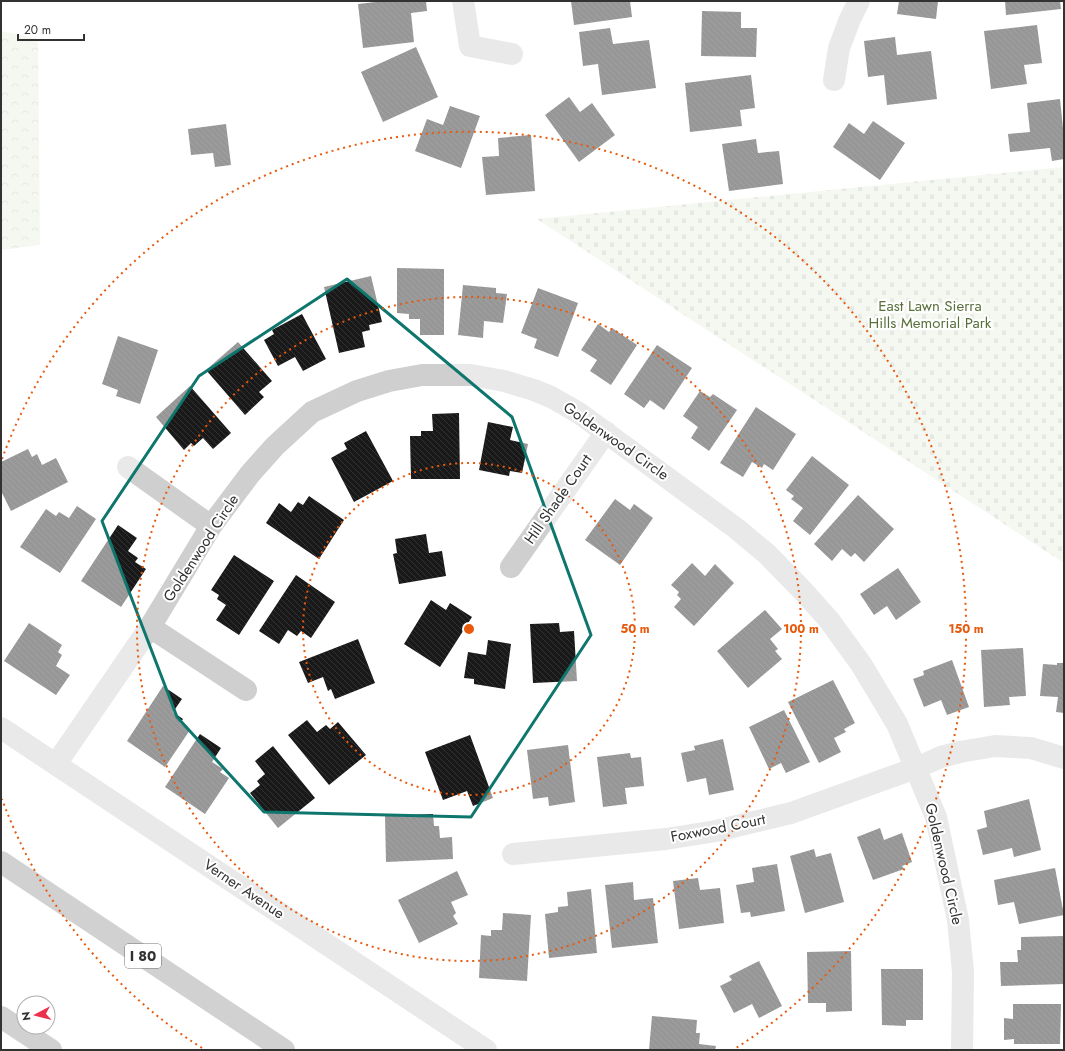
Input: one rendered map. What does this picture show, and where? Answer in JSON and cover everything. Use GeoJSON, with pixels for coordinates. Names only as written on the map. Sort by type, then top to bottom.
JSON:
{"type":"FeatureCollection","features":[{"type":"Feature","properties":{"kind":"highway","name":"I 80"},"geometry":{"type":"LineString","coordinates":[[1,862],[284,1050]]}},
{"type":"Feature","properties":{"kind":"highway"},"geometry":{"type":"LineString","coordinates":[[1,1017],[50,1050]]}},
{"type":"Feature","properties":{"kind":"street"},"geometry":{"type":"LineString","coordinates":[[463,1],[470,46],[512,54]]}},
{"type":"Feature","properties":{"kind":"street"},"geometry":{"type":"LineString","coordinates":[[834,80],[839,48],[850,19],[859,1]]}},
{"type":"Feature","properties":{"kind":"street","name":"Goldenwood Circle"},"geometry":{"type":"LineString","coordinates":[[56,764],[150,627],[211,526],[250,474],[270,451],[312,412],[357,391],[389,381],[422,375],[471,375],[504,381],[551,397],[579,413],[737,529],[767,554],[804,592],[829,620],[861,664],[897,724],[936,817],[958,920],[963,972],[962,1050]]}},
{"type":"Feature","properties":{"kind":"street","name":"Hill Shade Court"},"geometry":{"type":"LineString","coordinates":[[511,567],[606,432]]}},
{"type":"Feature","properties":{"kind":"street"},"geometry":{"type":"LineString","coordinates":[[128,467],[211,526]]}},
{"type":"Feature","properties":{"kind":"street"},"geometry":{"type":"LineString","coordinates":[[150,627],[246,690]]}},
{"type":"Feature","properties":{"kind":"street","name":"Verner Avenue"},"geometry":{"type":"LineString","coordinates":[[1,728],[486,1050]]}},
{"type":"Feature","properties":{"kind":"street","name":"Foxwood Court"},"geometry":{"type":"LineString","coordinates":[[513,854],[666,839],[716,831],[791,813],[916,768],[941,757],[960,752],[995,746],[1031,748],[1064,758]]}},
{"type":"Feature","properties":{"kind":"highlighted area"},"geometry":{"type":"Polygon","coordinates":[[[347,279],[512,417],[591,635],[471,817],[264,812],[177,717],[102,521],[199,376],[347,279]]]}},
{"type":"Feature","properties":{"kind":"green space"},"geometry":{"type":"Polygon","coordinates":[[[1,31],[38,39],[40,245],[1,250],[1,31]]]}},
{"type":"Feature","properties":{"kind":"green space","name":"East Lawn Sierra Hills Memorial Park"},"geometry":{"type":"Polygon","coordinates":[[[1064,167],[1064,563],[537,219],[1064,167]]]}},
{"type":"Feature","properties":{"kind":"building"},"geometry":{"type":"Polygon","coordinates":[[[384,1],[426,1],[427,11],[411,13],[414,42],[363,48],[358,4],[384,1]]]}},
{"type":"Feature","properties":{"kind":"building"},"geometry":{"type":"Polygon","coordinates":[[[571,1],[630,1],[632,17],[574,25],[571,1]]]}},
{"type":"Feature","properties":{"kind":"building"},"geometry":{"type":"Polygon","coordinates":[[[899,1],[938,1],[936,19],[897,14],[899,1]]]}},
{"type":"Feature","properties":{"kind":"building"},"geometry":{"type":"Polygon","coordinates":[[[1005,1],[1060,1],[1061,9],[1006,15],[1005,1]]]}},
{"type":"Feature","properties":{"kind":"building"},"geometry":{"type":"Polygon","coordinates":[[[702,11],[741,12],[741,28],[757,28],[756,57],[701,56],[702,11]]]}},
{"type":"Feature","properties":{"kind":"building"},"geometry":{"type":"Polygon","coordinates":[[[1037,25],[1042,63],[1024,65],[1027,84],[991,89],[984,31],[1037,25]]]}},
{"type":"Feature","properties":{"kind":"building"},"geometry":{"type":"Polygon","coordinates":[[[610,28],[613,44],[649,40],[656,88],[602,95],[598,64],[583,66],[579,32],[610,28]]]}},
{"type":"Feature","properties":{"kind":"building"},"geometry":{"type":"Polygon","coordinates":[[[895,37],[897,55],[931,51],[937,99],[887,105],[884,75],[868,77],[864,41],[895,37]]]}},
{"type":"Feature","properties":{"kind":"building"},"geometry":{"type":"Polygon","coordinates":[[[416,47],[438,97],[383,122],[361,72],[416,47]]]}},
{"type":"Feature","properties":{"kind":"building"},"geometry":{"type":"Polygon","coordinates":[[[751,75],[755,108],[740,110],[742,126],[690,132],[685,83],[751,75]]]}},
{"type":"Feature","properties":{"kind":"building"},"geometry":{"type":"Polygon","coordinates":[[[569,97],[580,112],[592,103],[615,135],[579,162],[545,115],[569,97]]]}},
{"type":"Feature","properties":{"kind":"building"},"geometry":{"type":"Polygon","coordinates":[[[1060,99],[1064,128],[1064,159],[1052,161],[1050,148],[1010,152],[1008,134],[1030,132],[1027,103],[1060,99]]]}},
{"type":"Feature","properties":{"kind":"building"},"geometry":{"type":"Polygon","coordinates":[[[450,106],[480,116],[461,168],[415,151],[427,119],[443,125],[450,106]]]}},
{"type":"Feature","properties":{"kind":"building"},"geometry":{"type":"Polygon","coordinates":[[[873,121],[905,143],[880,180],[833,147],[849,123],[864,134],[873,121]]]}},
{"type":"Feature","properties":{"kind":"building"},"geometry":{"type":"Polygon","coordinates":[[[226,124],[231,165],[215,167],[213,153],[191,155],[188,129],[226,124]]]}},
{"type":"Feature","properties":{"kind":"building"},"geometry":{"type":"Polygon","coordinates":[[[531,135],[535,191],[486,195],[482,157],[499,156],[498,138],[531,135]]]}},
{"type":"Feature","properties":{"kind":"building"},"geometry":{"type":"Polygon","coordinates":[[[756,139],[758,153],[779,151],[783,184],[729,191],[722,144],[756,139]]]}},
{"type":"Feature","properties":{"kind":"building"},"geometry":{"type":"Polygon","coordinates":[[[397,268],[444,269],[444,335],[420,335],[420,319],[409,319],[409,314],[397,313],[397,268]]]}},
{"type":"Feature","properties":{"kind":"building"},"geometry":{"type":"Polygon","coordinates":[[[371,276],[382,322],[369,325],[370,330],[362,332],[365,347],[339,353],[324,287],[371,276]]]}},
{"type":"Feature","properties":{"kind":"building"},"geometry":{"type":"Polygon","coordinates":[[[463,285],[496,288],[496,293],[507,294],[503,323],[484,321],[483,338],[458,335],[463,285]]]}},
{"type":"Feature","properties":{"kind":"building"},"geometry":{"type":"Polygon","coordinates":[[[538,288],[578,303],[558,357],[534,348],[537,339],[521,333],[538,288]]]}},
{"type":"Feature","properties":{"kind":"building"},"geometry":{"type":"Polygon","coordinates":[[[302,314],[326,359],[303,371],[295,357],[278,366],[264,340],[274,334],[272,330],[302,314]]]}},
{"type":"Feature","properties":{"kind":"building"},"geometry":{"type":"Polygon","coordinates":[[[598,324],[609,332],[612,328],[637,345],[611,385],[590,371],[597,360],[581,350],[598,324]]]}},
{"type":"Feature","properties":{"kind":"building"},"geometry":{"type":"Polygon","coordinates":[[[118,336],[158,350],[140,404],[116,396],[118,390],[102,384],[118,336]]]}},
{"type":"Feature","properties":{"kind":"building"},"geometry":{"type":"Polygon","coordinates":[[[238,342],[272,381],[259,392],[264,397],[245,415],[206,370],[238,342]]]}},
{"type":"Feature","properties":{"kind":"building"},"geometry":{"type":"Polygon","coordinates":[[[657,345],[692,368],[664,410],[650,400],[644,408],[624,394],[657,345]]]}},
{"type":"Feature","properties":{"kind":"building"},"geometry":{"type":"Polygon","coordinates":[[[190,386],[231,433],[213,449],[203,438],[194,446],[191,443],[184,450],[156,417],[190,386]]]}},
{"type":"Feature","properties":{"kind":"building"},"geometry":{"type":"Polygon","coordinates":[[[700,391],[710,397],[713,394],[737,410],[709,451],[691,438],[698,427],[683,416],[700,391]]]}},
{"type":"Feature","properties":{"kind":"building"},"geometry":{"type":"Polygon","coordinates":[[[756,407],[796,434],[773,470],[764,464],[762,468],[752,462],[743,477],[720,463],[756,407]]]}},
{"type":"Feature","properties":{"kind":"building"},"geometry":{"type":"Polygon","coordinates":[[[459,413],[460,479],[411,479],[410,436],[421,436],[421,431],[433,431],[432,414],[459,413]]]}},
{"type":"Feature","properties":{"kind":"building"},"geometry":{"type":"Polygon","coordinates":[[[488,422],[513,427],[510,440],[528,444],[522,473],[510,471],[509,476],[479,470],[488,422]]]}},
{"type":"Feature","properties":{"kind":"building"},"geometry":{"type":"Polygon","coordinates":[[[366,431],[393,481],[354,502],[331,458],[347,449],[344,443],[366,431]]]}},
{"type":"Feature","properties":{"kind":"building"},"geometry":{"type":"Polygon","coordinates":[[[28,449],[32,457],[37,454],[42,465],[56,458],[68,482],[11,511],[1,491],[1,462],[28,449]]]}},
{"type":"Feature","properties":{"kind":"building"},"geometry":{"type":"Polygon","coordinates":[[[812,456],[849,485],[810,535],[793,521],[803,508],[791,499],[794,496],[786,490],[812,456]]]}},
{"type":"Feature","properties":{"kind":"building"},"geometry":{"type":"Polygon","coordinates":[[[858,495],[894,529],[864,562],[855,553],[851,557],[842,549],[832,561],[814,544],[858,495]]]}},
{"type":"Feature","properties":{"kind":"building"},"geometry":{"type":"Polygon","coordinates":[[[309,496],[344,520],[319,559],[266,523],[279,503],[291,512],[298,502],[303,505],[309,496]]]}},
{"type":"Feature","properties":{"kind":"building"},"geometry":{"type":"Polygon","coordinates":[[[615,499],[630,510],[634,504],[653,518],[620,565],[585,540],[615,499]]]}},
{"type":"Feature","properties":{"kind":"building"},"geometry":{"type":"Polygon","coordinates":[[[77,506],[96,519],[60,573],[20,547],[46,509],[56,516],[59,512],[69,518],[77,506]]]}},
{"type":"Feature","properties":{"kind":"building"},"geometry":{"type":"Polygon","coordinates":[[[118,525],[137,538],[128,551],[138,558],[135,562],[146,569],[121,607],[81,581],[118,525]]]}},
{"type":"Feature","properties":{"kind":"building"},"geometry":{"type":"Polygon","coordinates":[[[426,534],[429,553],[442,551],[446,576],[399,584],[393,554],[397,553],[395,539],[426,534]]]}},
{"type":"Feature","properties":{"kind":"building"},"geometry":{"type":"Polygon","coordinates":[[[234,555],[274,581],[239,635],[216,620],[226,605],[217,599],[219,595],[211,590],[234,555]]]}},
{"type":"Feature","properties":{"kind":"building"},"geometry":{"type":"Polygon","coordinates":[[[692,563],[705,576],[715,564],[734,583],[694,626],[674,607],[681,599],[677,595],[679,592],[671,585],[692,563]]]}},
{"type":"Feature","properties":{"kind":"building"},"geometry":{"type":"Polygon","coordinates":[[[898,568],[921,602],[896,620],[887,606],[874,615],[860,594],[898,568]]]}},
{"type":"Feature","properties":{"kind":"building"},"geometry":{"type":"Polygon","coordinates":[[[296,575],[335,602],[311,638],[301,631],[297,636],[288,630],[279,644],[259,631],[296,575]]]}},
{"type":"Feature","properties":{"kind":"building"},"geometry":{"type":"Polygon","coordinates":[[[431,600],[446,610],[450,603],[472,617],[440,667],[404,644],[431,600]]]}},
{"type":"Feature","properties":{"kind":"building"},"geometry":{"type":"Polygon","coordinates":[[[765,610],[782,629],[770,639],[778,649],[775,651],[782,659],[748,688],[717,651],[765,610]]]}},
{"type":"Feature","properties":{"kind":"building"},"geometry":{"type":"Polygon","coordinates":[[[29,623],[62,645],[58,652],[62,655],[56,666],[70,675],[56,695],[4,661],[29,623]]]}},
{"type":"Feature","properties":{"kind":"building"},"geometry":{"type":"Polygon","coordinates":[[[559,623],[560,632],[574,631],[577,681],[533,683],[530,624],[559,623]]]}},
{"type":"Feature","properties":{"kind":"building"},"geometry":{"type":"Polygon","coordinates":[[[358,639],[375,683],[335,699],[331,689],[328,691],[323,677],[308,683],[299,662],[358,639]]]}},
{"type":"Feature","properties":{"kind":"building"},"geometry":{"type":"Polygon","coordinates":[[[488,640],[511,644],[505,689],[474,684],[474,679],[464,678],[468,652],[486,655],[488,640]]]}},
{"type":"Feature","properties":{"kind":"building"},"geometry":{"type":"Polygon","coordinates":[[[1023,648],[1026,696],[1009,697],[1010,705],[984,707],[981,650],[1023,648]]]}},
{"type":"Feature","properties":{"kind":"building"},"geometry":{"type":"Polygon","coordinates":[[[952,660],[969,707],[947,715],[941,700],[924,707],[913,679],[924,675],[923,671],[952,660]]]}},
{"type":"Feature","properties":{"kind":"building"},"geometry":{"type":"Polygon","coordinates":[[[1057,663],[1064,663],[1064,713],[1056,712],[1058,697],[1040,696],[1043,664],[1057,665],[1057,663]]]}},
{"type":"Feature","properties":{"kind":"building"},"geometry":{"type":"Polygon","coordinates":[[[833,680],[855,723],[844,729],[846,732],[834,738],[841,752],[819,763],[788,702],[833,680]]]}},
{"type":"Feature","properties":{"kind":"building"},"geometry":{"type":"Polygon","coordinates":[[[163,686],[182,699],[173,712],[183,719],[180,723],[190,730],[165,767],[127,741],[163,686]]]}},
{"type":"Feature","properties":{"kind":"building"},"geometry":{"type":"Polygon","coordinates":[[[784,710],[810,762],[786,773],[781,763],[769,769],[749,727],[784,710]]]}},
{"type":"Feature","properties":{"kind":"building"},"geometry":{"type":"Polygon","coordinates":[[[307,720],[317,732],[326,725],[330,729],[338,722],[366,755],[329,785],[288,735],[307,720]]]}},
{"type":"Feature","properties":{"kind":"building"},"geometry":{"type":"Polygon","coordinates":[[[200,734],[221,748],[212,762],[223,769],[220,772],[229,778],[205,814],[165,787],[200,734]]]}},
{"type":"Feature","properties":{"kind":"building"},"geometry":{"type":"Polygon","coordinates":[[[470,735],[493,798],[473,806],[467,791],[443,800],[425,752],[470,735]]]}},
{"type":"Feature","properties":{"kind":"building"},"geometry":{"type":"Polygon","coordinates":[[[723,739],[734,790],[709,795],[706,778],[687,782],[681,753],[695,750],[694,746],[723,739]]]}},
{"type":"Feature","properties":{"kind":"building"},"geometry":{"type":"Polygon","coordinates":[[[568,745],[575,802],[549,806],[548,797],[533,799],[527,750],[568,745]]]}},
{"type":"Feature","properties":{"kind":"building"},"geometry":{"type":"Polygon","coordinates":[[[273,746],[315,798],[278,828],[250,793],[260,785],[257,781],[265,774],[255,761],[273,746]]]}},
{"type":"Feature","properties":{"kind":"building"},"geometry":{"type":"Polygon","coordinates":[[[630,753],[631,758],[641,757],[644,786],[625,788],[627,804],[603,807],[597,757],[630,753]]]}},
{"type":"Feature","properties":{"kind":"building"},"geometry":{"type":"Polygon","coordinates":[[[1029,799],[1041,850],[1014,857],[1012,848],[983,855],[977,830],[987,827],[984,811],[1029,799]]]}},
{"type":"Feature","properties":{"kind":"building"},"geometry":{"type":"Polygon","coordinates":[[[433,814],[434,826],[439,826],[440,838],[452,837],[453,859],[386,862],[385,816],[433,814]]]}},
{"type":"Feature","properties":{"kind":"building"},"geometry":{"type":"Polygon","coordinates":[[[880,828],[884,840],[902,833],[912,862],[902,866],[904,869],[873,880],[857,837],[880,828]]]}},
{"type":"Feature","properties":{"kind":"building"},"geometry":{"type":"Polygon","coordinates":[[[814,849],[816,857],[831,853],[844,902],[805,913],[790,856],[814,849]]]}},
{"type":"Feature","properties":{"kind":"building"},"geometry":{"type":"Polygon","coordinates":[[[777,864],[785,911],[751,917],[750,912],[741,913],[736,885],[754,882],[752,868],[777,864]]]}},
{"type":"Feature","properties":{"kind":"building"},"geometry":{"type":"Polygon","coordinates":[[[1055,868],[1064,915],[1019,924],[1014,902],[998,905],[994,880],[1055,868]]]}},
{"type":"Feature","properties":{"kind":"building"},"geometry":{"type":"Polygon","coordinates":[[[457,871],[468,895],[451,902],[456,913],[453,916],[458,924],[419,943],[398,900],[457,871]]]}},
{"type":"Feature","properties":{"kind":"building"},"geometry":{"type":"Polygon","coordinates":[[[698,878],[700,890],[720,888],[724,923],[679,929],[673,881],[698,878]]]}},
{"type":"Feature","properties":{"kind":"building"},"geometry":{"type":"Polygon","coordinates":[[[633,882],[634,900],[653,898],[658,943],[612,948],[605,885],[633,882]]]}},
{"type":"Feature","properties":{"kind":"building"},"geometry":{"type":"Polygon","coordinates":[[[591,889],[597,953],[549,958],[545,914],[558,912],[558,907],[568,906],[567,892],[591,889]]]}},
{"type":"Feature","properties":{"kind":"building"},"geometry":{"type":"Polygon","coordinates":[[[503,913],[531,915],[527,981],[479,978],[481,935],[491,936],[491,930],[502,930],[503,913]]]}},
{"type":"Feature","properties":{"kind":"building"},"geometry":{"type":"Polygon","coordinates":[[[1064,936],[1064,984],[1001,986],[1000,962],[1018,962],[1017,950],[1021,950],[1021,937],[1064,936]]]}},
{"type":"Feature","properties":{"kind":"building"},"geometry":{"type":"Polygon","coordinates":[[[851,951],[852,1011],[826,1012],[826,1003],[808,1003],[807,952],[851,951]]]}},
{"type":"Feature","properties":{"kind":"building"},"geometry":{"type":"Polygon","coordinates":[[[759,961],[782,1006],[759,1018],[752,1004],[734,1013],[720,986],[732,980],[729,976],[759,961]]]}},
{"type":"Feature","properties":{"kind":"building"},"geometry":{"type":"Polygon","coordinates":[[[881,969],[923,969],[923,1020],[906,1020],[906,1026],[882,1025],[881,969]]]}},
{"type":"Feature","properties":{"kind":"building"},"geometry":{"type":"Polygon","coordinates":[[[1013,1004],[1061,1004],[1060,1044],[1014,1044],[1014,1039],[1004,1040],[1004,1018],[1013,1019],[1013,1004]]]}},
{"type":"Feature","properties":{"kind":"building"},"geometry":{"type":"Polygon","coordinates":[[[652,1016],[697,1020],[696,1033],[700,1033],[699,1044],[716,1046],[715,1050],[649,1050],[652,1016]]]}}]}
